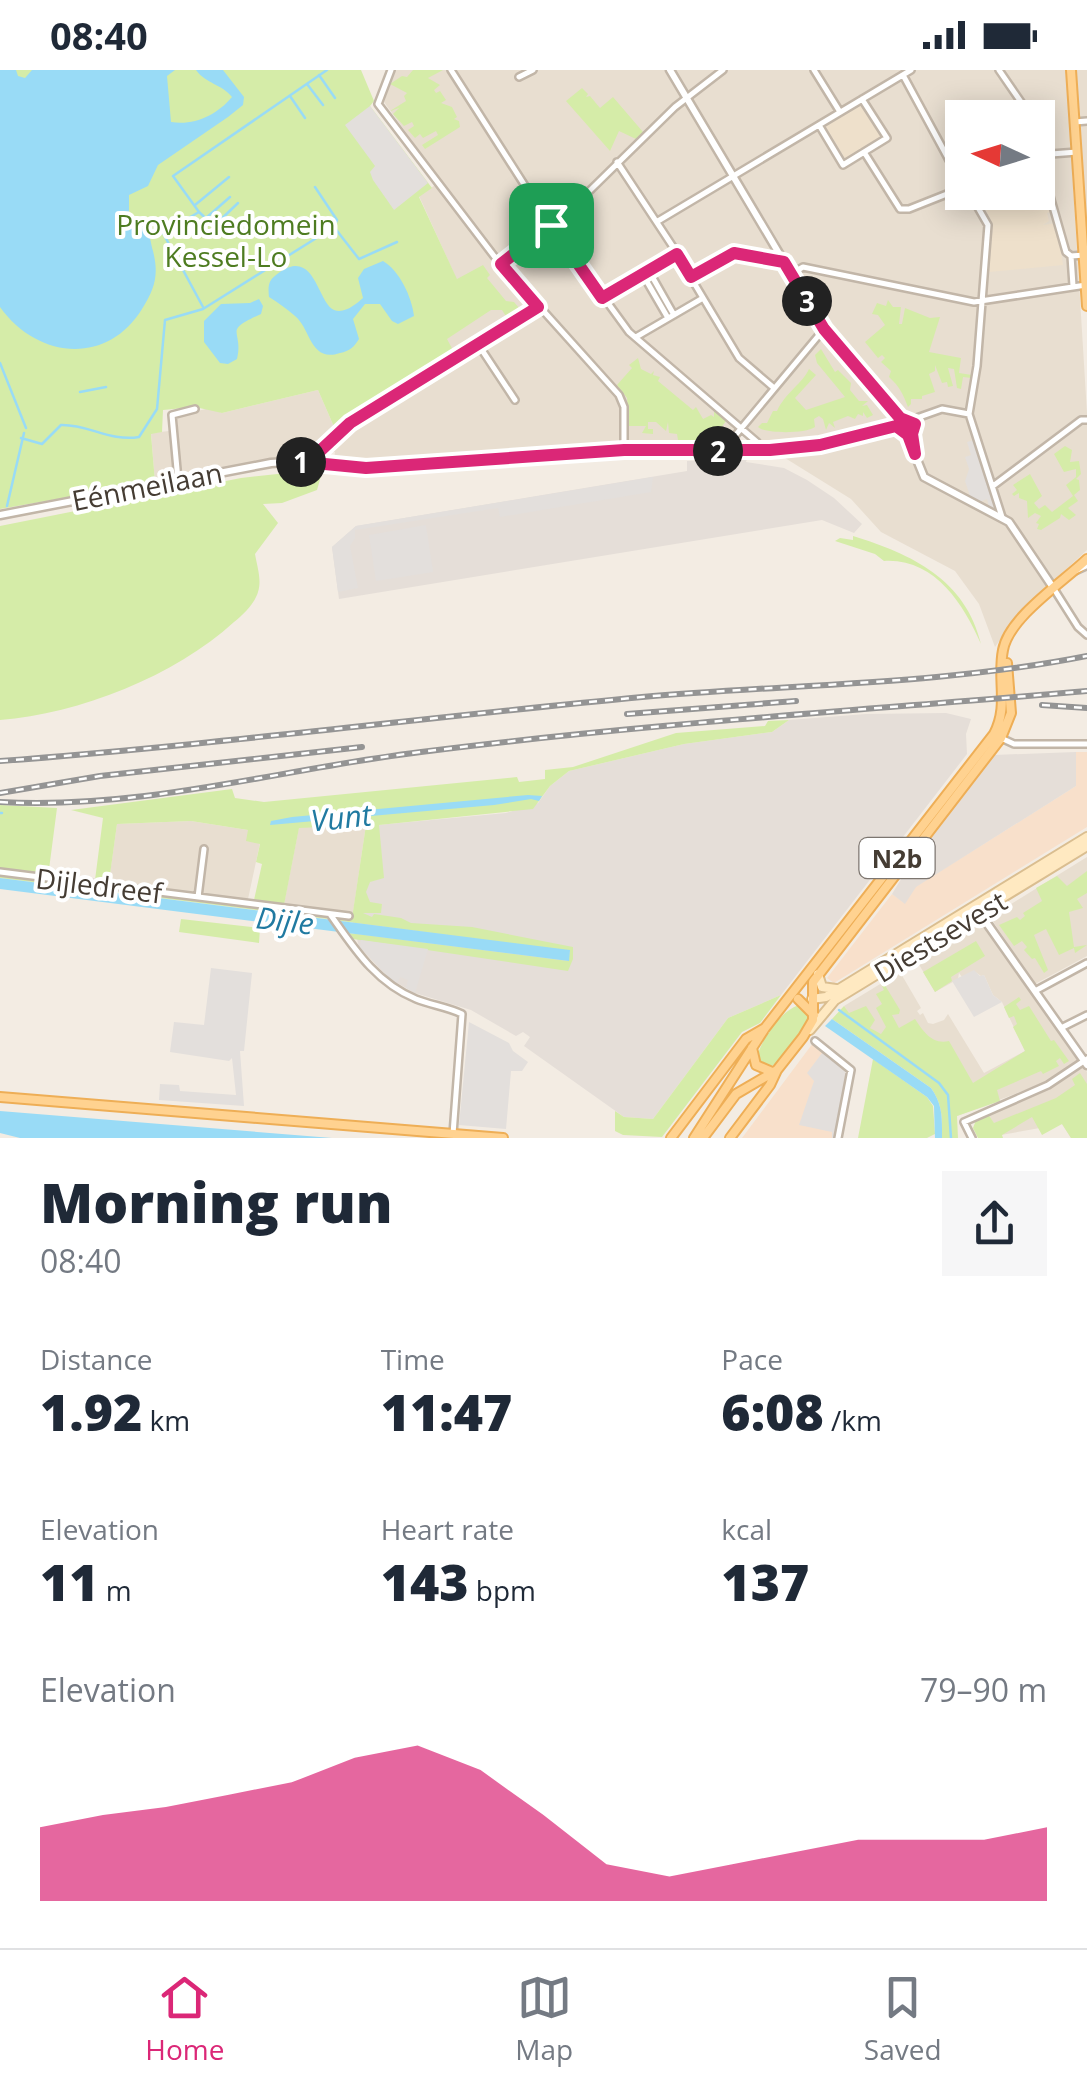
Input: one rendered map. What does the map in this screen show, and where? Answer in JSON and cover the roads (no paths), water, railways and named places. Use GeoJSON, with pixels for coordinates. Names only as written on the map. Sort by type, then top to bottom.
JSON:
{"type":"FeatureCollection","features":[{"type":"Feature","properties":{"kind":"main road"},"geometry":{"type":"LineString","coordinates":[[1071,70],[1087,306]]}},
{"type":"Feature","properties":{"kind":"main road"},"geometry":{"type":"LineString","coordinates":[[998,736],[1003,714],[1002,656],[1007,638],[1018,621],[1087,562]]}},
{"type":"Feature","properties":{"kind":"main road","name":"N2b"},"geometry":{"type":"LineString","coordinates":[[814,1015],[812,987],[818,974],[998,736]]}},
{"type":"Feature","properties":{"kind":"main road","name":"N2b"},"geometry":{"type":"LineString","coordinates":[[783,1004],[998,736]]}},
{"type":"Feature","properties":{"kind":"main road","name":"Diestsevest"},"geometry":{"type":"LineString","coordinates":[[812,999],[826,997],[1087,838]]}},
{"type":"Feature","properties":{"kind":"main road","name":"Diestsevest"},"geometry":{"type":"LineString","coordinates":[[803,1037],[835,1000],[1087,846]]}},
{"type":"Feature","properties":{"kind":"main road"},"geometry":{"type":"LineString","coordinates":[[818,974],[822,987],[841,988]]}},
{"type":"Feature","properties":{"kind":"main road"},"geometry":{"type":"LineString","coordinates":[[694,1138],[783,1004],[812,999]]}},
{"type":"Feature","properties":{"kind":"main road"},"geometry":{"type":"LineString","coordinates":[[703,1138],[736,1094],[775,1071],[803,1037],[814,1015],[798,1000]]}},
{"type":"Feature","properties":{"kind":"main road"},"geometry":{"type":"LineString","coordinates":[[671,1138],[746,1039],[765,1028]]}},
{"type":"Feature","properties":{"kind":"main road"},"geometry":{"type":"LineString","coordinates":[[752,1048],[756,1065],[775,1071]]}},
{"type":"Feature","properties":{"kind":"main road"},"geometry":{"type":"LineString","coordinates":[[730,1138],[770,1086],[775,1071]]}},
{"type":"Feature","properties":{"kind":"main road"},"geometry":{"type":"LineString","coordinates":[[0,1097],[503,1138]]}},
{"type":"Feature","properties":{"kind":"street"},"geometry":{"type":"LineString","coordinates":[[391,70],[378,104],[501,264],[619,395],[624,407],[624,450]]}},
{"type":"Feature","properties":{"kind":"street"},"geometry":{"type":"LineString","coordinates":[[451,70],[602,298],[635,337],[757,442]]}},
{"type":"Feature","properties":{"kind":"street"},"geometry":{"type":"LineString","coordinates":[[519,77],[533,70]]}},
{"type":"Feature","properties":{"kind":"street"},"geometry":{"type":"LineString","coordinates":[[670,70],[824,329],[895,413],[916,427],[910,434]]}},
{"type":"Feature","properties":{"kind":"street"},"geometry":{"type":"LineString","coordinates":[[501,264],[551,225],[690,94],[722,70]]}},
{"type":"Feature","properties":{"kind":"street"},"geometry":{"type":"LineString","coordinates":[[814,70],[840,112]]}},
{"type":"Feature","properties":{"kind":"street"},"geometry":{"type":"LineString","coordinates":[[658,221],[911,70]]}},
{"type":"Feature","properties":{"kind":"street"},"geometry":{"type":"LineString","coordinates":[[999,70],[1020,100]]}},
{"type":"Feature","properties":{"kind":"street"},"geometry":{"type":"LineString","coordinates":[[903,75],[945,154]]}},
{"type":"Feature","properties":{"kind":"street"},"geometry":{"type":"LineString","coordinates":[[819,124],[843,165],[887,138],[862,99]]}},
{"type":"Feature","properties":{"kind":"street"},"geometry":{"type":"LineString","coordinates":[[1075,122],[1087,121]]}},
{"type":"Feature","properties":{"kind":"street"},"geometry":{"type":"LineString","coordinates":[[864,152],[900,209],[945,193]]}},
{"type":"Feature","properties":{"kind":"street"},"geometry":{"type":"LineString","coordinates":[[1055,153],[1077,152]]}},
{"type":"Feature","properties":{"kind":"street"},"geometry":{"type":"LineString","coordinates":[[617,162],[658,221],[739,358],[774,388]]}},
{"type":"Feature","properties":{"kind":"street"},"geometry":{"type":"LineString","coordinates":[[979,210],[988,225],[969,414],[1002,518]]}},
{"type":"Feature","properties":{"kind":"street"},"geometry":{"type":"LineString","coordinates":[[1054,210],[1066,252],[1071,256],[1084,255]]}},
{"type":"Feature","properties":{"kind":"street"},"geometry":{"type":"LineString","coordinates":[[602,298],[676,252]]}},
{"type":"Feature","properties":{"kind":"street"},"geometry":{"type":"LineString","coordinates":[[691,277],[734,253],[784,262]]}},
{"type":"Feature","properties":{"kind":"street"},"geometry":{"type":"LineString","coordinates":[[1071,256],[1073,286]]}},
{"type":"Feature","properties":{"kind":"street"},"geometry":{"type":"LineString","coordinates":[[791,274],[803,267],[982,302],[1086,285]]}},
{"type":"Feature","properties":{"kind":"street"},"geometry":{"type":"LineString","coordinates":[[646,273],[671,316]]}},
{"type":"Feature","properties":{"kind":"street"},"geometry":{"type":"LineString","coordinates":[[635,337],[703,298]]}},
{"type":"Feature","properties":{"kind":"street"},"geometry":{"type":"LineString","coordinates":[[297,459],[320,451],[350,423],[538,307]]}},
{"type":"Feature","properties":{"kind":"street"},"geometry":{"type":"LineString","coordinates":[[723,451],[824,329]]}},
{"type":"Feature","properties":{"kind":"street"},"geometry":{"type":"LineString","coordinates":[[478,344],[515,400]]}},
{"type":"Feature","properties":{"kind":"street"},"geometry":{"type":"LineString","coordinates":[[905,423],[942,408],[969,414]]}},
{"type":"Feature","properties":{"kind":"street"},"geometry":{"type":"LineString","coordinates":[[178,480],[172,415],[195,409]]}},
{"type":"Feature","properties":{"kind":"street"},"geometry":{"type":"LineString","coordinates":[[889,426],[895,413]]}},
{"type":"Feature","properties":{"kind":"street"},"geometry":{"type":"LineString","coordinates":[[994,486],[1081,420],[1087,420]]}},
{"type":"Feature","properties":{"kind":"street"},"geometry":{"type":"LineString","coordinates":[[905,423],[902,433],[910,434]]}},
{"type":"Feature","properties":{"kind":"street","name":"Eénmeilaan"},"geometry":{"type":"LineString","coordinates":[[2,514],[297,459],[366,468],[624,450],[723,451],[820,445],[905,423]]}},
{"type":"Feature","properties":{"kind":"street"},"geometry":{"type":"LineString","coordinates":[[910,434],[926,478],[1011,524],[1087,635]]}},
{"type":"Feature","properties":{"kind":"street"},"geometry":{"type":"LineString","coordinates":[[315,463],[320,451]]}},
{"type":"Feature","properties":{"kind":"street"},"geometry":{"type":"LineString","coordinates":[[998,736],[1014,744],[1087,744]]}},
{"type":"Feature","properties":{"kind":"street","name":"Dijledreef"},"geometry":{"type":"LineString","coordinates":[[198,897],[204,849]]}},
{"type":"Feature","properties":{"kind":"street","name":"Dijledreef"},"geometry":{"type":"LineString","coordinates":[[0,872],[349,916]]}},
{"type":"Feature","properties":{"kind":"street"},"geometry":{"type":"LineString","coordinates":[[972,1138],[964,1122],[1086,1062],[979,912]]}},
{"type":"Feature","properties":{"kind":"street"},"geometry":{"type":"LineString","coordinates":[[332,914],[368,966],[388,984],[415,999],[462,1014],[453,1134]]}},
{"type":"Feature","properties":{"kind":"street"},"geometry":{"type":"LineString","coordinates":[[1035,991],[1087,963]]}},
{"type":"Feature","properties":{"kind":"street"},"geometry":{"type":"LineString","coordinates":[[1062,1028],[1087,1015]]}},
{"type":"Feature","properties":{"kind":"street"},"geometry":{"type":"LineString","coordinates":[[815,1041],[850,1068],[838,1138]]}},
{"type":"Feature","properties":{"kind":"water"},"geometry":{"type":"Polygon","coordinates":[[[0,70],[16,70],[18,76],[25,78],[32,70],[175,70],[167,76],[171,122],[204,118],[232,97],[196,70],[223,70],[244,97],[243,105],[228,117],[158,165],[148,186],[129,195],[129,213],[149,234],[155,281],[142,309],[127,327],[110,340],[91,347],[52,346],[15,324],[0,307],[0,70]]]}},
{"type":"Feature","properties":{"kind":"water"},"geometry":{"type":"Polygon","coordinates":[[[383,261],[404,285],[414,316],[398,324],[380,304],[365,304],[353,319],[359,339],[343,352],[330,355],[317,349],[300,322],[269,297],[273,277],[299,266],[313,278],[328,305],[334,310],[346,310],[363,298],[358,278],[364,269],[383,261]]]}},
{"type":"Feature","properties":{"kind":"water"},"geometry":{"type":"Polygon","coordinates":[[[259,299],[263,306],[261,314],[238,328],[237,359],[220,363],[204,342],[204,321],[221,304],[259,299]]]}},
{"type":"Feature","properties":{"kind":"water"},"geometry":{"type":"Polygon","coordinates":[[[542,796],[539,801],[270,825],[271,821],[292,817],[542,796]]]}},
{"type":"Feature","properties":{"kind":"water","name":"Dijle"},"geometry":{"type":"Polygon","coordinates":[[[0,878],[570,950],[569,961],[0,889],[0,878]]]}},
{"type":"Feature","properties":{"kind":"water"},"geometry":{"type":"Polygon","coordinates":[[[832,1019],[931,1088],[940,1106],[942,1138],[935,1138],[934,1106],[927,1097],[825,1026],[832,1019]]]}},
{"type":"Feature","properties":{"kind":"water"},"geometry":{"type":"Polygon","coordinates":[[[0,1111],[332,1138],[20,1138],[0,1133],[0,1111]]]}},
{"type":"Feature","properties":{"kind":"waterway"},"geometry":{"type":"LineString","coordinates":[[203,307],[163,233],[199,212],[173,176],[327,70]]}},
{"type":"Feature","properties":{"kind":"waterway"},"geometry":{"type":"LineString","coordinates":[[319,75],[335,98]]}},
{"type":"Feature","properties":{"kind":"waterway"},"geometry":{"type":"LineString","coordinates":[[307,84],[323,105]]}},
{"type":"Feature","properties":{"kind":"waterway"},"geometry":{"type":"LineString","coordinates":[[290,96],[305,118]]}},
{"type":"Feature","properties":{"kind":"waterway"},"geometry":{"type":"LineString","coordinates":[[195,205],[229,177]]}},
{"type":"Feature","properties":{"kind":"waterway"},"geometry":{"type":"LineString","coordinates":[[315,187],[337,220],[334,227]]}},
{"type":"Feature","properties":{"kind":"waterway"},"geometry":{"type":"LineString","coordinates":[[206,218],[230,197]]}},
{"type":"Feature","properties":{"kind":"waterway"},"geometry":{"type":"LineString","coordinates":[[199,212],[214,226],[238,203]]}},
{"type":"Feature","properties":{"kind":"waterway"},"geometry":{"type":"LineString","coordinates":[[226,218],[231,218],[238,229]]}},
{"type":"Feature","properties":{"kind":"waterway"},"geometry":{"type":"LineString","coordinates":[[21,438],[42,444],[61,425],[118,437],[139,437],[157,409],[165,320],[203,309],[334,227],[359,259],[397,242]]}},
{"type":"Feature","properties":{"kind":"waterway"},"geometry":{"type":"LineString","coordinates":[[0,363],[26,428]]}},
{"type":"Feature","properties":{"kind":"waterway"},"geometry":{"type":"LineString","coordinates":[[80,392],[106,387]]}},
{"type":"Feature","properties":{"kind":"waterway"},"geometry":{"type":"LineString","coordinates":[[7,506],[24,433]]}},
{"type":"Feature","properties":{"kind":"waterway","name":"Vunt"},"geometry":{"type":"LineString","coordinates":[[839,1010],[939,1083],[948,1095],[951,1138]]}},
{"type":"Feature","properties":{"kind":"railway"},"geometry":{"type":"LineString","coordinates":[[0,761],[642,697],[977,673],[1087,656]]}},
{"type":"Feature","properties":{"kind":"railway"},"geometry":{"type":"LineString","coordinates":[[0,802],[107,800],[504,742],[1087,691]]}},
{"type":"Feature","properties":{"kind":"railway"},"geometry":{"type":"LineString","coordinates":[[627,714],[796,701]]}},
{"type":"Feature","properties":{"kind":"railway"},"geometry":{"type":"LineString","coordinates":[[1042,705],[1087,708]]}},
{"type":"Feature","properties":{"kind":"railway"},"geometry":{"type":"LineString","coordinates":[[0,793],[100,776],[362,747]]}},
{"type":"Feature","properties":{"kind":"park label","name":"Provinciedomein Kessel-Lo"},"geometry":{"type":"Point","coordinates":[226,240]}}]}
